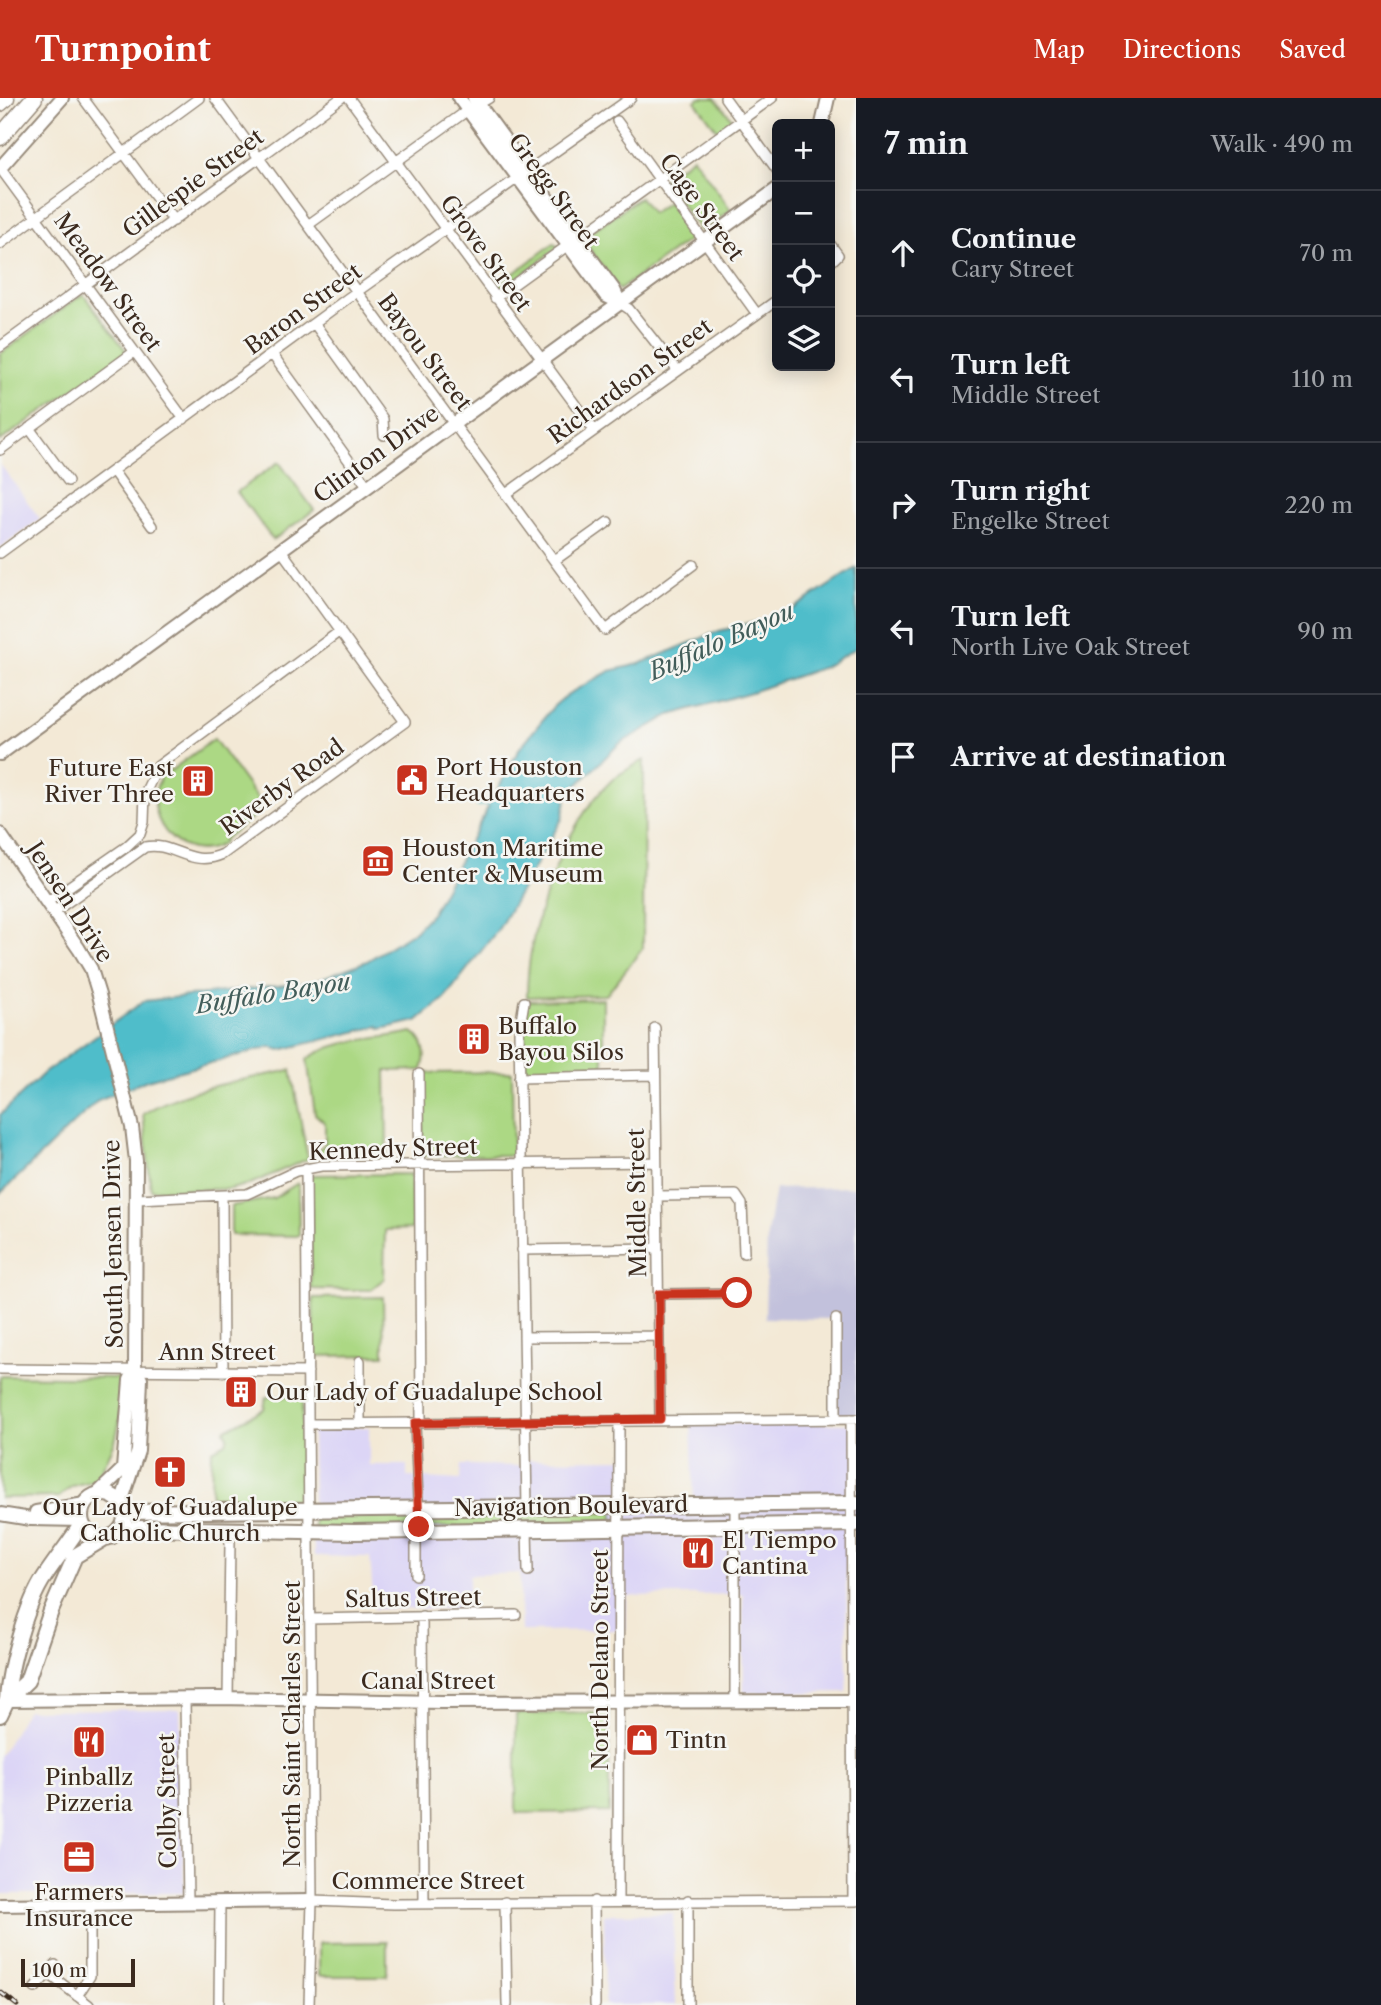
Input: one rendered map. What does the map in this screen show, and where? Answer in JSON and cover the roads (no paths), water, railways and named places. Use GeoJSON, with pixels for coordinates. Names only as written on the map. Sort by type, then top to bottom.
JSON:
{"type":"FeatureCollection","features":[{"type":"Feature","properties":{"kind":"highway"},"geometry":{"type":"LineString","coordinates":[[0,103],[6,98]]}},
{"type":"Feature","properties":{"kind":"highway"},"geometry":{"type":"LineString","coordinates":[[0,127],[27,98]]}},
{"type":"Feature","properties":{"kind":"highway"},"geometry":{"type":"LineString","coordinates":[[0,137],[34,98]]}},
{"type":"Feature","properties":{"kind":"main road"},"geometry":{"type":"LineString","coordinates":[[0,168],[62,98]]}},
{"type":"Feature","properties":{"kind":"main road","name":"Gregg Street"},"geometry":{"type":"LineString","coordinates":[[459,98],[478,103],[524,175],[572,241],[614,290],[620,303]]}},
{"type":"Feature","properties":{"kind":"main road"},"geometry":{"type":"LineString","coordinates":[[823,119],[828,98]]}},
{"type":"Feature","properties":{"kind":"main road","name":"Clinton Drive"},"geometry":{"type":"LineString","coordinates":[[0,754],[772,193]]}},
{"type":"Feature","properties":{"kind":"main road","name":"Jensen Drive"},"geometry":{"type":"LineString","coordinates":[[0,834],[52,906],[91,969],[99,995]]}},
{"type":"Feature","properties":{"kind":"main road","name":"South Jensen Drive"},"geometry":{"type":"LineString","coordinates":[[90,1499],[123,1469],[130,1380],[135,1371],[136,1161],[132,1127],[99,995]]}},
{"type":"Feature","properties":{"kind":"main road","name":"South Jensen Drive"},"geometry":{"type":"LineString","coordinates":[[122,1507],[138,1451],[141,1379],[135,1371]]}},
{"type":"Feature","properties":{"kind":"main road"},"geometry":{"type":"LineString","coordinates":[[107,1494],[122,1507],[124,1523],[112,1535],[93,1536],[81,1521],[4,1515],[107,1494]]}},
{"type":"Feature","properties":{"kind":"main road"},"geometry":{"type":"LineString","coordinates":[[81,1521],[90,1499]]}},
{"type":"Feature","properties":{"kind":"main road","name":"Navigation Boulevard"},"geometry":{"type":"LineString","coordinates":[[122,1507],[416,1510],[854,1503]]}},
{"type":"Feature","properties":{"kind":"main road","name":"Navigation Boulevard"},"geometry":{"type":"LineString","coordinates":[[0,1715],[9,1672],[31,1605],[44,1578],[81,1521]]}},
{"type":"Feature","properties":{"kind":"main road","name":"Navigation Boulevard"},"geometry":{"type":"LineString","coordinates":[[4,1700],[27,1681],[51,1611],[75,1556],[112,1535],[138,1528],[309,1532],[854,1524]]}},
{"type":"Feature","properties":{"kind":"main road"},"geometry":{"type":"LineString","coordinates":[[31,1605],[51,1611]]}},
{"type":"Feature","properties":{"kind":"main road","name":"Canal Street"},"geometry":{"type":"LineString","coordinates":[[4,1700],[228,1698],[422,1702],[854,1701]]}},
{"type":"Feature","properties":{"kind":"main road","name":"Commerce Street"},"geometry":{"type":"LineString","coordinates":[[0,1905],[312,1901]]}},
{"type":"Feature","properties":{"kind":"street"},"geometry":{"type":"LineString","coordinates":[[83,98],[174,221]]}},
{"type":"Feature","properties":{"kind":"street"},"geometry":{"type":"LineString","coordinates":[[0,244],[199,98]]}},
{"type":"Feature","properties":{"kind":"street","name":"Bayou Street"},"geometry":{"type":"LineString","coordinates":[[215,98],[605,629],[693,565]]}},
{"type":"Feature","properties":{"kind":"street","name":"Gillespie Street"},"geometry":{"type":"LineString","coordinates":[[0,347],[341,98]]}},
{"type":"Feature","properties":{"kind":"street","name":"Grove Street"},"geometry":{"type":"LineString","coordinates":[[348,98],[594,430]]}},
{"type":"Feature","properties":{"kind":"street","name":"Baron Street"},"geometry":{"type":"LineString","coordinates":[[0,553],[314,323],[631,98]]}},
{"type":"Feature","properties":{"kind":"street"},"geometry":{"type":"LineString","coordinates":[[725,98],[772,163]]}},
{"type":"Feature","properties":{"kind":"street"},"geometry":{"type":"LineString","coordinates":[[495,298],[657,178],[772,98]]}},
{"type":"Feature","properties":{"kind":"street"},"geometry":{"type":"LineString","coordinates":[[308,225],[478,103]]}},
{"type":"Feature","properties":{"kind":"street","name":"Cage Street"},"geometry":{"type":"LineString","coordinates":[[617,121],[757,314]]}},
{"type":"Feature","properties":{"kind":"street","name":"Meadow Street"},"geometry":{"type":"LineString","coordinates":[[0,168],[184,419]]}},
{"type":"Feature","properties":{"kind":"street","name":"Gregg Street"},"geometry":{"type":"LineString","coordinates":[[620,303],[629,309],[678,371]]}},
{"type":"Feature","properties":{"kind":"street","name":"Richardson Street"},"geometry":{"type":"LineString","coordinates":[[506,494],[772,304]]}},
{"type":"Feature","properties":{"kind":"street"},"geometry":{"type":"LineString","coordinates":[[314,323],[383,419],[384,435]]}},
{"type":"Feature","properties":{"kind":"street"},"geometry":{"type":"LineString","coordinates":[[0,450],[134,352]]}},
{"type":"Feature","properties":{"kind":"street"},"geometry":{"type":"LineString","coordinates":[[272,354],[368,487]]}},
{"type":"Feature","properties":{"kind":"street"},"geometry":{"type":"LineString","coordinates":[[29,428],[68,481]]}},
{"type":"Feature","properties":{"kind":"street"},"geometry":{"type":"LineString","coordinates":[[113,471],[152,526]]}},
{"type":"Feature","properties":{"kind":"street"},"geometry":{"type":"LineString","coordinates":[[555,560],[608,522]]}},
{"type":"Feature","properties":{"kind":"street"},"geometry":{"type":"LineString","coordinates":[[52,906],[134,841],[143,828],[148,780],[165,760],[340,631],[281,550]]}},
{"type":"Feature","properties":{"kind":"street","name":"Riverby Road"},"geometry":{"type":"LineString","coordinates":[[52,906],[141,848],[156,845],[203,859],[227,852],[405,722],[340,631]]}},
{"type":"Feature","properties":{"kind":"street"},"geometry":{"type":"LineString","coordinates":[[524,1002],[519,1032],[519,1078],[527,1508]]}},
{"type":"Feature","properties":{"kind":"street","name":"Middle Street"},"geometry":{"type":"LineString","coordinates":[[655,1028],[660,1419]]}},
{"type":"Feature","properties":{"kind":"street"},"geometry":{"type":"LineString","coordinates":[[416,1575],[416,1531],[412,1527],[412,1513],[416,1510],[418,1423],[419,1074]]}},
{"type":"Feature","properties":{"kind":"street"},"geometry":{"type":"LineString","coordinates":[[519,1078],[654,1075]]}},
{"type":"Feature","properties":{"kind":"street","name":"Kennedy Street"},"geometry":{"type":"LineString","coordinates":[[137,1199],[222,1197],[257,1190],[306,1168],[656,1161]]}},
{"type":"Feature","properties":{"kind":"street","name":"North Saint Charles Street"},"geometry":{"type":"LineString","coordinates":[[306,1168],[312,1901],[309,2005]]}},
{"type":"Feature","properties":{"kind":"street"},"geometry":{"type":"LineString","coordinates":[[657,1196],[736,1195],[743,1205],[744,1254]]}},
{"type":"Feature","properties":{"kind":"street"},"geometry":{"type":"LineString","coordinates":[[222,1197],[223,1372]]}},
{"type":"Feature","properties":{"kind":"street"},"geometry":{"type":"LineString","coordinates":[[522,1250],[658,1248]]}},
{"type":"Feature","properties":{"kind":"street"},"geometry":{"type":"LineString","coordinates":[[659,1294],[737,1293]]}},
{"type":"Feature","properties":{"kind":"street"},"geometry":{"type":"LineString","coordinates":[[836,1319],[836,1419]]}},
{"type":"Feature","properties":{"kind":"street"},"geometry":{"type":"LineString","coordinates":[[524,1337],[659,1336]]}},
{"type":"Feature","properties":{"kind":"street"},"geometry":{"type":"LineString","coordinates":[[360,1361],[360,1424]]}},
{"type":"Feature","properties":{"kind":"street","name":"Ann Street"},"geometry":{"type":"LineString","coordinates":[[0,1369],[308,1372]]}},
{"type":"Feature","properties":{"kind":"street"},"geometry":{"type":"LineString","coordinates":[[309,1424],[854,1419],[855,1901]]}},
{"type":"Feature","properties":{"kind":"street","name":"North Delano Street"},"geometry":{"type":"LineString","coordinates":[[618,1901],[619,1420]]}},
{"type":"Feature","properties":{"kind":"street"},"geometry":{"type":"LineString","coordinates":[[735,1505],[735,1702]]}},
{"type":"Feature","properties":{"kind":"street"},"geometry":{"type":"LineString","coordinates":[[527,1530],[527,1571]]}},
{"type":"Feature","properties":{"kind":"street"},"geometry":{"type":"LineString","coordinates":[[228,1698],[230,1542]]}},
{"type":"Feature","properties":{"kind":"street","name":"Saltus Street"},"geometry":{"type":"LineString","coordinates":[[310,1619],[516,1615]]}},
{"type":"Feature","properties":{"kind":"street"},"geometry":{"type":"LineString","coordinates":[[422,1616],[424,1903]]}},
{"type":"Feature","properties":{"kind":"street","name":"Colby Street"},"geometry":{"type":"LineString","coordinates":[[185,1699],[188,1903]]}},
{"type":"Feature","properties":{"kind":"street"},"geometry":{"type":"LineString","coordinates":[[688,1900],[688,2005]]}},
{"type":"Feature","properties":{"kind":"street","name":"Commerce Street"},"geometry":{"type":"LineString","coordinates":[[312,1901],[855,1901]]}},
{"type":"Feature","properties":{"kind":"street"},"geometry":{"type":"LineString","coordinates":[[594,1901],[595,2005]]}},
{"type":"Feature","properties":{"kind":"street"},"geometry":{"type":"LineString","coordinates":[[505,1902],[507,2005]]}},
{"type":"Feature","properties":{"kind":"street"},"geometry":{"type":"LineString","coordinates":[[219,2005],[220,1903]]}},
{"type":"Feature","properties":{"kind":"street"},"geometry":{"type":"LineString","coordinates":[[77,1996],[90,1976],[90,1904]]}},
{"type":"Feature","properties":{"kind":"street"},"geometry":{"type":"LineString","coordinates":[[35,1988],[55,1965]]}},
{"type":"Feature","properties":{"kind":"street"},"geometry":{"type":"LineString","coordinates":[[48,1973],[89,2005]]}},
{"type":"Feature","properties":{"kind":"water","name":"Buffalo Bayou"},"geometry":{"type":"Polygon","coordinates":[[[856,568],[856,648],[824,667],[751,692],[670,715],[619,744],[567,795],[562,819],[499,928],[444,999],[417,1021],[380,1029],[379,1026],[280,1050],[270,1047],[147,1080],[98,1100],[0,1194],[0,1115],[44,1073],[144,1001],[312,982],[367,961],[415,931],[432,913],[519,749],[553,707],[568,694],[610,671],[639,664],[719,631],[782,616],[856,568]]]}},
{"type":"Feature","properties":{"kind":"waterway"},"geometry":{"type":"LineString","coordinates":[[477,806],[494,803]]}},
{"type":"Feature","properties":{"kind":"railway"},"geometry":{"type":"LineString","coordinates":[[0,1992],[17,2005]]}},
{"type":"Feature","properties":{"kind":"place","name":"Port Houston Headquarters"},"geometry":{"type":"Point","coordinates":[412,780]}},
{"type":"Feature","properties":{"kind":"place","name":"Future East River Three"},"geometry":{"type":"Point","coordinates":[198,781]}},
{"type":"Feature","properties":{"kind":"place","name":"Houston Maritime Center & Museum"},"geometry":{"type":"Point","coordinates":[378,861]}},
{"type":"Feature","properties":{"kind":"place","name":"Buffalo Bayou Silos"},"geometry":{"type":"Point","coordinates":[474,1039]}},
{"type":"Feature","properties":{"kind":"place","name":"Our Lady of Guadalupe School"},"geometry":{"type":"Point","coordinates":[241,1392]}},
{"type":"Feature","properties":{"kind":"place","name":"Our Lady of Guadalupe Catholic Church"},"geometry":{"type":"Point","coordinates":[170,1472]}},
{"type":"Feature","properties":{"kind":"place","name":"El Tiempo Cantina"},"geometry":{"type":"Point","coordinates":[698,1553]}},
{"type":"Feature","properties":{"kind":"place","name":"Tintn"},"geometry":{"type":"Point","coordinates":[642,1740]}},
{"type":"Feature","properties":{"kind":"place","name":"Pinballz Pizzeria"},"geometry":{"type":"Point","coordinates":[89,1742]}},
{"type":"Feature","properties":{"kind":"place","name":"Farmers Insurance"},"geometry":{"type":"Point","coordinates":[79,1857]}}]}
